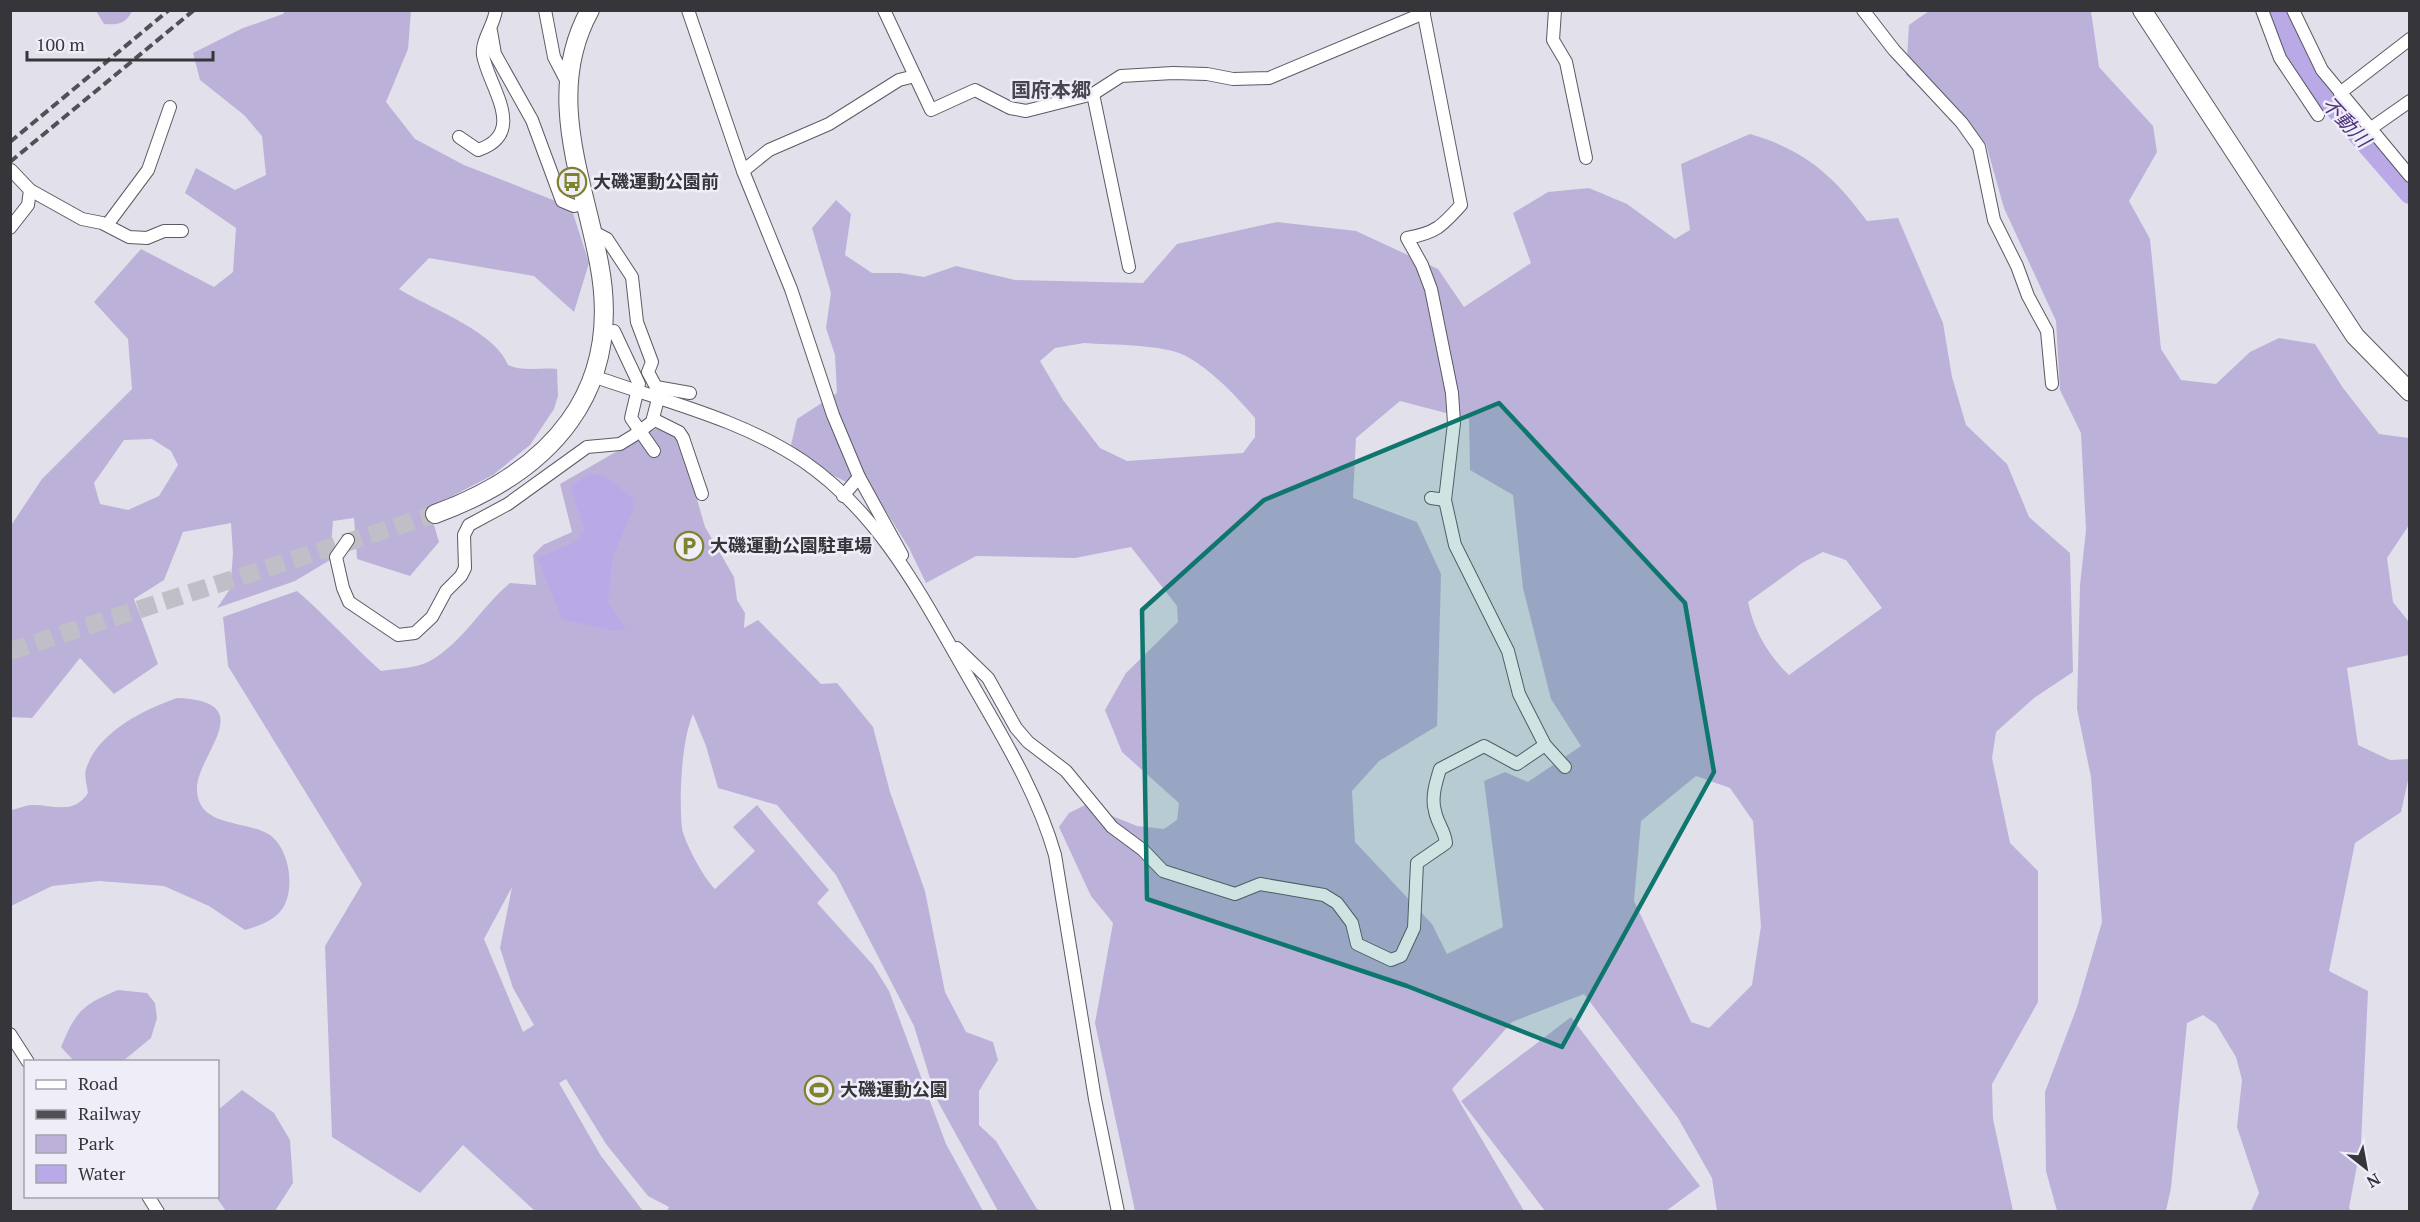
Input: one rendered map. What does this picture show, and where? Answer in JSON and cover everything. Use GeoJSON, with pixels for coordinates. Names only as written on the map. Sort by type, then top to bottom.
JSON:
{"type":"FeatureCollection","features":[{"type":"Feature","properties":{"kind":"street"},"geometry":{"type":"LineString","coordinates":[[459,137],[478,150],[492,145],[499,137],[502,123],[501,98],[483,54],[484,43],[491,31],[496,10]]}},
{"type":"Feature","properties":{"kind":"street"},"geometry":{"type":"LineString","coordinates":[[545,10],[554,57],[567,82]]}},
{"type":"Feature","properties":{"kind":"street"},"geometry":{"type":"LineString","coordinates":[[435,514],[469,502],[495,488],[541,455],[561,435],[574,416],[593,376],[601,341],[602,282],[568,126],[567,82],[579,33],[590,10]]}},
{"type":"Feature","properties":{"kind":"street"},"geometry":{"type":"LineString","coordinates":[[688,10],[743,171],[791,289],[833,415],[859,477],[901,549],[904,564]]}},
{"type":"Feature","properties":{"kind":"street"},"geometry":{"type":"LineString","coordinates":[[884,10],[931,110],[975,90],[1010,108],[1026,111],[1093,94],[1121,76],[1184,73],[1207,74],[1233,79],[1269,78],[1424,12],[1461,205],[1442,227],[1428,234],[1407,238],[1422,265],[1431,289],[1452,393],[1454,423],[1445,500],[1455,545],[1508,651],[1519,694],[1545,745],[1565,767]]}},
{"type":"Feature","properties":{"kind":"street"},"geometry":{"type":"LineString","coordinates":[[1555,10],[1552,40],[1566,62],[1586,158]]}},
{"type":"Feature","properties":{"kind":"street"},"geometry":{"type":"LineString","coordinates":[[1863,10],[1894,50],[1962,123],[1979,147],[1994,220],[2047,332],[2052,384]]}},
{"type":"Feature","properties":{"kind":"street"},"geometry":{"type":"LineString","coordinates":[[2142,10],[2355,336],[2409,392]]}},
{"type":"Feature","properties":{"kind":"street"},"geometry":{"type":"LineString","coordinates":[[2262,10],[2280,58],[2318,115]]}},
{"type":"Feature","properties":{"kind":"street"},"geometry":{"type":"LineString","coordinates":[[2293,10],[2322,70],[2409,176]]}},
{"type":"Feature","properties":{"kind":"street"},"geometry":{"type":"LineString","coordinates":[[491,31],[495,54],[532,120],[562,201],[573,206],[585,203]]}},
{"type":"Feature","properties":{"kind":"street"},"geometry":{"type":"LineString","coordinates":[[2340,93],[2409,39]]}},
{"type":"Feature","properties":{"kind":"street"},"geometry":{"type":"LineString","coordinates":[[743,171],[770,150],[830,124],[899,80],[915,76]]}},
{"type":"Feature","properties":{"kind":"street"},"geometry":{"type":"LineString","coordinates":[[1093,94],[1129,267]]}},
{"type":"Feature","properties":{"kind":"street"},"geometry":{"type":"LineString","coordinates":[[2370,129],[2409,101]]}},
{"type":"Feature","properties":{"kind":"street"},"geometry":{"type":"LineString","coordinates":[[107,225],[148,170],[170,107]]}},
{"type":"Feature","properties":{"kind":"street"},"geometry":{"type":"LineString","coordinates":[[11,170],[30,190],[82,219],[107,225],[129,237],[147,238],[164,231],[182,231]]}},
{"type":"Feature","properties":{"kind":"street"},"geometry":{"type":"LineString","coordinates":[[10,228],[28,205],[30,190]]}},
{"type":"Feature","properties":{"kind":"street"},"geometry":{"type":"LineString","coordinates":[[592,231],[607,239],[632,277],[637,322],[652,362],[648,372],[656,387],[690,393]]}},
{"type":"Feature","properties":{"kind":"street"},"geometry":{"type":"LineString","coordinates":[[614,331],[639,384],[631,418],[654,451]]}},
{"type":"Feature","properties":{"kind":"street"},"geometry":{"type":"LineString","coordinates":[[593,376],[719,419],[762,438],[804,462],[843,495],[875,528],[904,564],[1002,735],[1045,820],[1055,855],[1095,1099],[1118,1212]]}},
{"type":"Feature","properties":{"kind":"street"},"geometry":{"type":"LineString","coordinates":[[348,540],[336,557],[343,588],[349,602],[398,634],[415,633],[432,617],[446,591],[461,576],[465,568],[464,535],[469,525],[508,504],[586,447],[620,444],[653,419],[658,399]]}},
{"type":"Feature","properties":{"kind":"street"},"geometry":{"type":"LineString","coordinates":[[653,419],[674,429],[683,438],[702,494]]}},
{"type":"Feature","properties":{"kind":"street"},"geometry":{"type":"LineString","coordinates":[[843,495],[859,477]]}},
{"type":"Feature","properties":{"kind":"street"},"geometry":{"type":"LineString","coordinates":[[1431,498],[1445,500]]}},
{"type":"Feature","properties":{"kind":"street"},"geometry":{"type":"LineString","coordinates":[[945,637],[988,678],[1016,728],[1028,742],[1066,771],[1112,826],[1143,850],[1163,871],[1235,894],[1260,884],[1324,895],[1337,903],[1352,923],[1357,944],[1391,960],[1401,956],[1414,928],[1417,863],[1446,843],[1445,832],[1435,811],[1434,788],[1440,769],[1484,746],[1517,764],[1545,745]]}},
{"type":"Feature","properties":{"kind":"street"},"geometry":{"type":"LineString","coordinates":[[10,1034],[27,1060]]}},
{"type":"Feature","properties":{"kind":"street"},"geometry":{"type":"LineString","coordinates":[[149,1198],[158,1212]]}},
{"type":"Feature","properties":{"kind":"highlighted area"},"geometry":{"type":"Polygon","coordinates":[[[1499,403],[1685,603],[1714,772],[1562,1047],[1407,986],[1147,899],[1142,610],[1264,500],[1499,403]]]}},
{"type":"Feature","properties":{"kind":"green space"},"geometry":{"type":"Polygon","coordinates":[[[96,11],[132,11],[124,21],[117,24],[104,24],[96,11]]]}},
{"type":"Feature","properties":{"kind":"green space"},"geometry":{"type":"Polygon","coordinates":[[[285,11],[411,11],[408,49],[386,102],[415,139],[464,165],[571,207],[589,263],[574,312],[534,276],[429,258],[399,289],[476,331],[490,341],[508,365],[526,369],[557,369],[558,396],[554,409],[530,445],[493,475],[429,508],[439,542],[410,576],[357,559],[354,518],[333,521],[330,560],[295,581],[217,608],[230,589],[233,554],[231,523],[183,532],[164,580],[134,599],[158,664],[114,694],[80,658],[32,718],[11,717],[10,527],[42,479],[132,389],[128,339],[94,302],[141,249],[214,287],[233,272],[236,228],[185,193],[196,168],[235,190],[266,175],[262,136],[244,115],[200,80],[193,53],[243,28],[283,14],[285,11]],[[152,439],[124,440],[94,483],[100,504],[128,510],[159,496],[178,465],[171,451],[152,439]]]}},
{"type":"Feature","properties":{"kind":"green space"},"geometry":{"type":"Polygon","coordinates":[[[1929,11],[2091,11],[2099,67],[2153,126],[2157,152],[2129,201],[2150,239],[2161,349],[2181,380],[2216,384],[2250,352],[2279,338],[2315,344],[2343,388],[2379,434],[2409,438],[2409,525],[2387,558],[2393,602],[2409,622],[2409,655],[2347,668],[2358,745],[2390,760],[2410,759],[2409,776],[2401,812],[2355,843],[2329,971],[2368,991],[2361,1144],[2349,1208],[2351,1211],[2251,1211],[2259,1193],[2237,1127],[2242,1080],[2236,1057],[2216,1024],[2203,1015],[2187,1023],[2171,1188],[2166,1211],[2057,1211],[2046,1171],[2045,1092],[2077,1007],[2102,922],[2091,777],[2077,709],[2080,585],[2086,530],[2081,433],[2060,390],[2056,321],[2004,208],[1986,144],[1906,75],[1909,25],[1929,11]]]}},
{"type":"Feature","properties":{"kind":"green space"},"geometry":{"type":"Polygon","coordinates":[[[1750,134],[1787,148],[1817,167],[1843,191],[1867,221],[1898,218],[1943,323],[1952,377],[1966,425],[2007,464],[2029,517],[2070,553],[2073,672],[2034,698],[1996,732],[1992,758],[2010,843],[2038,871],[2038,1002],[1992,1084],[1993,1119],[2013,1211],[1717,1211],[1712,1178],[1678,1118],[1584,994],[1512,1022],[1452,1089],[1524,1211],[1135,1211],[1095,1023],[1113,923],[1091,896],[1059,827],[1069,813],[1085,805],[1137,826],[1164,829],[1177,820],[1179,803],[1122,752],[1105,710],[1126,673],[1178,622],[1177,606],[1131,547],[1075,558],[976,556],[926,583],[909,548],[877,497],[826,472],[791,445],[797,419],[837,393],[835,355],[826,328],[831,293],[812,228],[836,200],[851,214],[845,255],[872,273],[900,273],[924,277],[956,266],[1015,280],[1143,283],[1177,244],[1277,222],[1356,231],[1438,269],[1464,307],[1531,263],[1513,213],[1548,192],[1589,188],[1627,204],[1675,239],[1690,230],[1681,164],[1750,134]],[[1084,343],[1055,348],[1040,361],[1063,400],[1100,448],[1127,461],[1243,453],[1255,437],[1255,418],[1214,376],[1186,356],[1164,349],[1122,345],[1084,343]],[[1400,401],[1356,438],[1353,498],[1417,522],[1441,574],[1437,726],[1379,761],[1352,791],[1355,842],[1432,924],[1447,954],[1503,927],[1484,781],[1505,772],[1528,782],[1581,746],[1551,699],[1523,588],[1513,495],[1470,470],[1469,419],[1400,401]],[[1823,552],[1802,563],[1748,602],[1763,642],[1789,675],[1882,608],[1846,560],[1823,552]],[[1696,776],[1641,821],[1634,901],[1691,1022],[1709,1028],[1752,985],[1761,926],[1753,821],[1730,788],[1696,776]]]}},
{"type":"Feature","properties":{"kind":"green space"},"geometry":{"type":"Polygon","coordinates":[[[661,426],[678,433],[705,527],[734,577],[737,600],[745,613],[744,628],[758,620],[821,684],[837,683],[873,727],[890,792],[925,891],[945,992],[966,1032],[993,1042],[998,1060],[979,1091],[979,1125],[996,1141],[1037,1209],[1042,1211],[998,1211],[936,1098],[914,1026],[836,875],[777,805],[718,788],[706,746],[693,714],[683,754],[681,816],[684,834],[701,869],[715,889],[755,851],[733,827],[757,805],[829,890],[817,903],[873,965],[889,991],[946,1144],[983,1211],[667,1211],[669,1207],[648,1196],[606,1144],[566,1079],[559,1083],[601,1156],[643,1211],[535,1211],[463,1145],[420,1193],[332,1137],[325,946],[362,884],[228,666],[223,617],[297,591],[381,671],[423,664],[451,645],[510,583],[536,585],[533,555],[543,545],[572,532],[560,484],[661,426]],[[512,887],[484,939],[523,1032],[534,1025],[513,988],[500,948],[512,887]]]}},
{"type":"Feature","properties":{"kind":"green space"},"geometry":{"type":"Polygon","coordinates":[[[177,698],[202,701],[216,709],[221,719],[218,732],[199,776],[197,790],[199,802],[214,817],[270,835],[283,851],[289,873],[289,885],[288,896],[278,914],[259,926],[245,930],[209,906],[164,886],[99,881],[52,886],[11,906],[11,810],[30,805],[69,807],[82,800],[88,793],[86,769],[100,744],[111,733],[136,716],[177,698]]]}},
{"type":"Feature","properties":{"kind":"green space"},"geometry":{"type":"Polygon","coordinates":[[[118,990],[147,993],[155,1003],[157,1018],[151,1038],[124,1060],[73,1060],[61,1047],[76,1017],[96,1000],[118,990]]]}},
{"type":"Feature","properties":{"kind":"green space"},"geometry":{"type":"Polygon","coordinates":[[[1571,1017],[1700,1186],[1666,1211],[1545,1211],[1461,1101],[1571,1017]]]}},
{"type":"Feature","properties":{"kind":"green space"},"geometry":{"type":"Polygon","coordinates":[[[242,1090],[274,1113],[290,1140],[293,1183],[275,1211],[226,1211],[217,1198],[219,1198],[219,1109],[242,1090]]]}},
{"type":"Feature","properties":{"kind":"water"},"geometry":{"type":"Polygon","coordinates":[[[590,473],[605,477],[632,497],[634,507],[613,557],[608,601],[626,629],[614,631],[562,619],[537,558],[580,540],[578,534],[585,531],[570,487],[590,473]]]}},
{"type":"Feature","properties":{"kind":"waterway","name":"不動川"},"geometry":{"type":"LineString","coordinates":[[2277,10],[2293,49],[2316,89],[2335,107],[2410,193]]}},
{"type":"Feature","properties":{"kind":"tunnel"},"geometry":{"type":"LineString","coordinates":[[10,651],[435,514]]}},
{"type":"Feature","properties":{"kind":"railway"},"geometry":{"type":"LineString","coordinates":[[10,142],[169,10]]}},
{"type":"Feature","properties":{"kind":"railway"},"geometry":{"type":"LineString","coordinates":[[10,162],[194,10]]}},
{"type":"Feature","properties":{"kind":"place","name":"大磯運動公園前"},"geometry":{"type":"Point","coordinates":[572,182]}},
{"type":"Feature","properties":{"kind":"place","name":"大磯運動公園駐車場"},"geometry":{"type":"Point","coordinates":[689,546]}},
{"type":"Feature","properties":{"kind":"place","name":"大磯運動公園"},"geometry":{"type":"Point","coordinates":[819,1090]}},
{"type":"Feature","properties":{"kind":"district","name":"国府本郷"},"geometry":{"type":"Point","coordinates":[1051,90]}}]}
